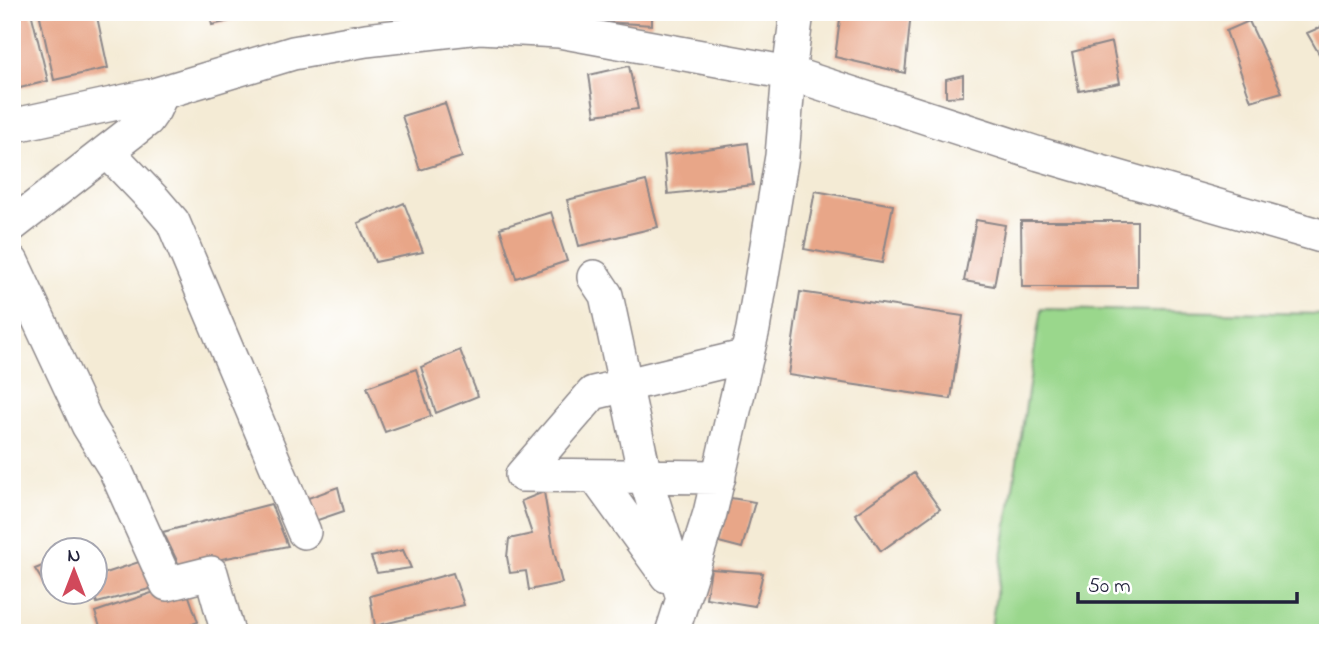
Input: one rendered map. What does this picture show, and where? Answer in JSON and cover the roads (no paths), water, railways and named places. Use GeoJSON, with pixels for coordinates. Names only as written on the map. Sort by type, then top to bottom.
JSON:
{"type":"FeatureCollection","features":[{"type":"Feature","properties":{"kind":"street"},"geometry":{"type":"LineString","coordinates":[[672,633],[710,513],[753,329],[782,156],[797,12]]}},
{"type":"Feature","properties":{"kind":"street"},"geometry":{"type":"LineString","coordinates":[[12,124],[162,93],[293,53],[366,40],[479,27],[559,32],[789,73],[1039,154],[1328,238]]}},
{"type":"Feature","properties":{"kind":"street"},"geometry":{"type":"LineString","coordinates":[[12,225],[147,120],[162,93]]}},
{"type":"Feature","properties":{"kind":"street"},"geometry":{"type":"LineString","coordinates":[[107,151],[173,222],[304,532]]}},
{"type":"Feature","properties":{"kind":"street"},"geometry":{"type":"LineString","coordinates":[[12,262],[89,425],[114,467],[167,584],[211,573],[228,633]]}},
{"type":"Feature","properties":{"kind":"street"},"geometry":{"type":"LineString","coordinates":[[594,277],[606,295],[645,476],[683,598]]}},
{"type":"Feature","properties":{"kind":"street"},"geometry":{"type":"LineString","coordinates":[[719,477],[522,475],[593,393],[747,356]]}},
{"type":"Feature","properties":{"kind":"street"},"geometry":{"type":"LineString","coordinates":[[595,475],[683,598]]}}]}
